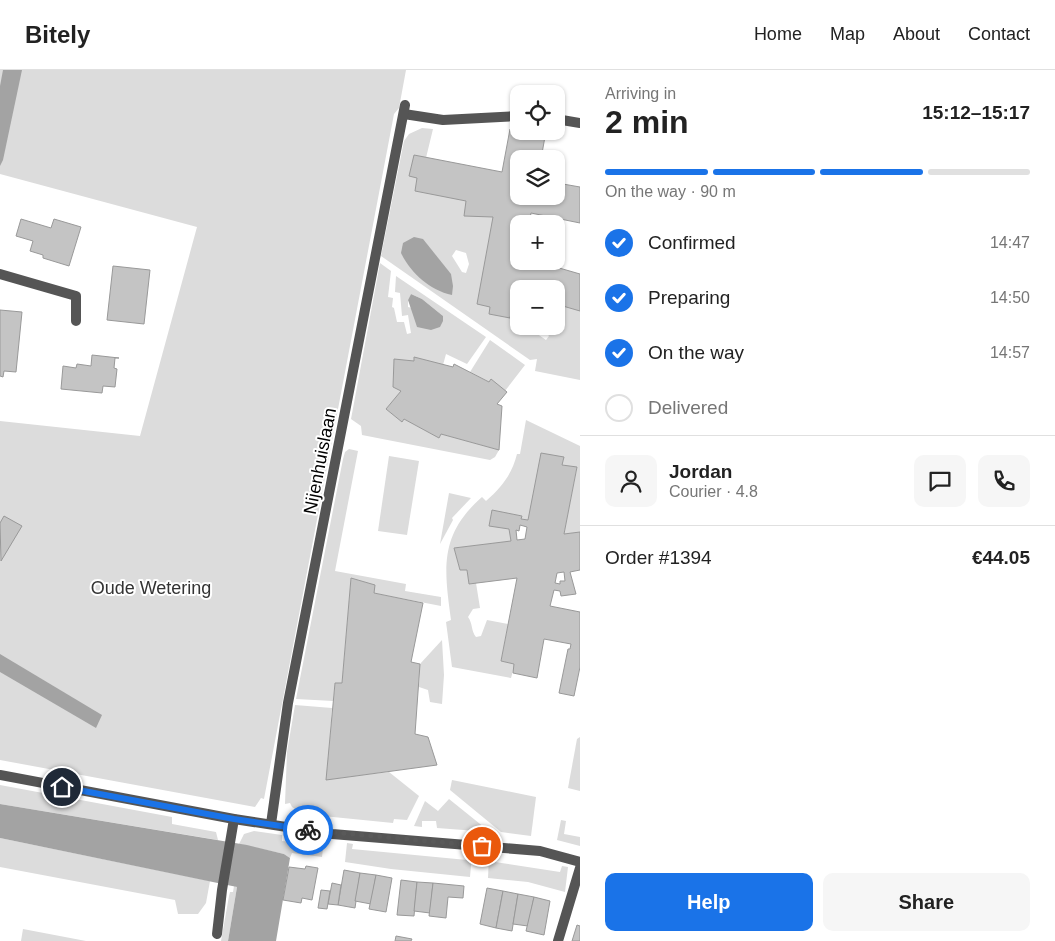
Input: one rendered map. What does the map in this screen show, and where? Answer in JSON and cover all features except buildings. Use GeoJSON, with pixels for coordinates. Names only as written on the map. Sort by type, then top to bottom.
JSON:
{"type":"FeatureCollection","features":[{"type":"Feature","properties":{"kind":"street","name":"Nijenhuislaan"},"geometry":{"type":"LineString","coordinates":[[271,824],[288,703],[404,109],[444,120],[510,116]]}},
{"type":"Feature","properties":{"kind":"street"},"geometry":{"type":"LineString","coordinates":[[565,120],[580,123]]}},
{"type":"Feature","properties":{"kind":"street"},"geometry":{"type":"LineString","coordinates":[[0,274],[76,296],[76,321]]}},
{"type":"Feature","properties":{"kind":"street"},"geometry":{"type":"LineString","coordinates":[[0,775],[234,819],[332,834],[540,851],[580,862]]}},
{"type":"Feature","properties":{"kind":"street"},"geometry":{"type":"LineString","coordinates":[[217,934],[234,819]]}},
{"type":"Feature","properties":{"kind":"street"},"geometry":{"type":"LineString","coordinates":[[558,941],[580,868]]}},
{"type":"Feature","properties":{"kind":"green space","name":"Oude Wetering"},"geometry":{"type":"Polygon","coordinates":[[[0,70],[406,70],[399,108],[394,114],[264,799],[261,798],[255,807],[0,760],[0,421],[140,436],[197,227],[0,174],[0,70]]]}},
{"type":"Feature","properties":{"kind":"green space"},"geometry":{"type":"Polygon","coordinates":[[[422,128],[433,129],[425,162],[418,177],[496,207],[490,314],[510,317],[510,335],[539,335],[546,340],[548,335],[565,335],[565,306],[580,310],[580,380],[535,371],[537,359],[530,360],[381,256],[404,141],[409,134],[422,128]],[[456,250],[452,256],[462,272],[466,273],[469,264],[466,253],[456,250]]]}},
{"type":"Feature","properties":{"kind":"green space"},"geometry":{"type":"Polygon","coordinates":[[[380,263],[391,271],[388,297],[393,298],[392,307],[394,308],[397,322],[404,322],[407,334],[411,333],[408,315],[402,316],[400,293],[395,292],[396,276],[486,337],[467,364],[446,354],[443,365],[394,360],[393,387],[401,391],[386,409],[402,422],[404,419],[439,438],[441,434],[499,450],[495,457],[490,460],[362,435],[361,426],[351,419],[380,263]],[[411,294],[408,300],[408,307],[443,316],[422,299],[411,294]]]}},
{"type":"Feature","properties":{"kind":"green space"},"geometry":{"type":"Polygon","coordinates":[[[490,340],[525,365],[505,391],[491,379],[489,382],[470,372],[490,340]]]}},
{"type":"Feature","properties":{"kind":"green space"},"geometry":{"type":"Polygon","coordinates":[[[526,420],[580,446],[580,532],[564,534],[577,468],[562,465],[564,458],[528,520],[521,519],[522,516],[492,511],[489,525],[509,529],[511,541],[454,548],[460,570],[467,570],[469,584],[476,583],[480,608],[473,609],[468,617],[476,637],[481,636],[487,620],[508,624],[501,661],[515,664],[511,678],[452,667],[446,622],[451,620],[446,568],[451,539],[458,525],[468,511],[482,497],[486,501],[506,480],[517,454],[520,454],[526,420]]]}},
{"type":"Feature","properties":{"kind":"green space"},"geometry":{"type":"Polygon","coordinates":[[[349,449],[358,451],[335,571],[406,584],[405,591],[441,597],[441,606],[374,593],[374,585],[351,578],[342,683],[335,683],[333,701],[296,699],[343,459],[345,452],[349,449]]]}},
{"type":"Feature","properties":{"kind":"green space"},"geometry":{"type":"Polygon","coordinates":[[[389,456],[419,461],[407,535],[378,531],[389,456]]]}},
{"type":"Feature","properties":{"kind":"green space"},"geometry":{"type":"Polygon","coordinates":[[[449,493],[471,498],[452,518],[453,520],[440,544],[449,493]]]}},
{"type":"Feature","properties":{"kind":"green space"},"geometry":{"type":"Polygon","coordinates":[[[442,640],[444,675],[442,704],[430,702],[428,690],[419,687],[420,664],[442,640]]]}},
{"type":"Feature","properties":{"kind":"green space"},"geometry":{"type":"Polygon","coordinates":[[[295,705],[332,708],[327,779],[389,772],[419,796],[407,820],[394,819],[393,823],[303,814],[292,807],[290,803],[285,804],[287,752],[295,705]]]}},
{"type":"Feature","properties":{"kind":"green space"},"geometry":{"type":"Polygon","coordinates":[[[580,737],[580,791],[568,788],[577,739],[580,737]]]}},
{"type":"Feature","properties":{"kind":"green space"},"geometry":{"type":"Polygon","coordinates":[[[452,780],[536,797],[531,836],[501,832],[450,790],[452,780]]]}},
{"type":"Feature","properties":{"kind":"green space"},"geometry":{"type":"Polygon","coordinates":[[[0,785],[172,817],[172,824],[216,832],[218,840],[0,804],[0,785]]]}},
{"type":"Feature","properties":{"kind":"green space"},"geometry":{"type":"Polygon","coordinates":[[[449,799],[490,832],[437,828],[436,821],[422,821],[422,827],[414,826],[425,801],[438,811],[449,799]]]}},
{"type":"Feature","properties":{"kind":"green space"},"geometry":{"type":"Polygon","coordinates":[[[561,820],[566,821],[564,834],[580,837],[580,846],[557,840],[561,820]]]}},
{"type":"Feature","properties":{"kind":"green space"},"geometry":{"type":"Polygon","coordinates":[[[254,831],[282,835],[282,841],[318,845],[319,840],[324,840],[322,857],[292,853],[290,858],[284,854],[239,844],[244,834],[254,831]]]}},
{"type":"Feature","properties":{"kind":"green space"},"geometry":{"type":"Polygon","coordinates":[[[0,838],[210,881],[206,903],[198,914],[178,914],[175,900],[0,867],[0,838]]]}},
{"type":"Feature","properties":{"kind":"green space"},"geometry":{"type":"Polygon","coordinates":[[[347,843],[353,844],[352,849],[467,860],[468,854],[472,854],[470,877],[345,862],[347,843]]]}},
{"type":"Feature","properties":{"kind":"green space"},"geometry":{"type":"Polygon","coordinates":[[[489,856],[495,856],[495,862],[560,872],[562,866],[568,867],[565,892],[528,882],[488,878],[489,856]]]}},
{"type":"Feature","properties":{"kind":"green space"},"geometry":{"type":"Polygon","coordinates":[[[234,886],[237,887],[228,941],[221,941],[229,896],[230,892],[233,892],[234,886]]]}},
{"type":"Feature","properties":{"kind":"green space"},"geometry":{"type":"Polygon","coordinates":[[[23,929],[86,941],[21,941],[23,929]]]}},
{"type":"Feature","properties":{"kind":"shaded area"},"geometry":{"type":"Polygon","coordinates":[[[3,70],[22,70],[3,160],[0,166],[0,86],[3,70]]]}},
{"type":"Feature","properties":{"kind":"shaded area"},"geometry":{"type":"Polygon","coordinates":[[[414,237],[423,239],[451,274],[452,295],[428,285],[415,274],[405,260],[401,253],[403,243],[414,237]]]}},
{"type":"Feature","properties":{"kind":"shaded area"},"geometry":{"type":"Polygon","coordinates":[[[411,294],[422,299],[443,316],[440,327],[431,330],[417,327],[408,300],[411,294]]]}},
{"type":"Feature","properties":{"kind":"shaded area"},"geometry":{"type":"Polygon","coordinates":[[[0,654],[102,715],[96,728],[0,672],[0,654]]]}},
{"type":"Feature","properties":{"kind":"shaded area"},"geometry":{"type":"Polygon","coordinates":[[[0,804],[247,845],[284,854],[290,858],[276,941],[228,941],[237,887],[0,838],[0,804]]]}},
{"type":"Feature","properties":{"kind":"way so far"},"geometry":{"type":"LineString","coordinates":[[308,830],[482,846]]}},
{"type":"Feature","properties":{"kind":"route"},"geometry":{"type":"LineString","coordinates":[[62,787],[234,819],[308,830]]}}]}
